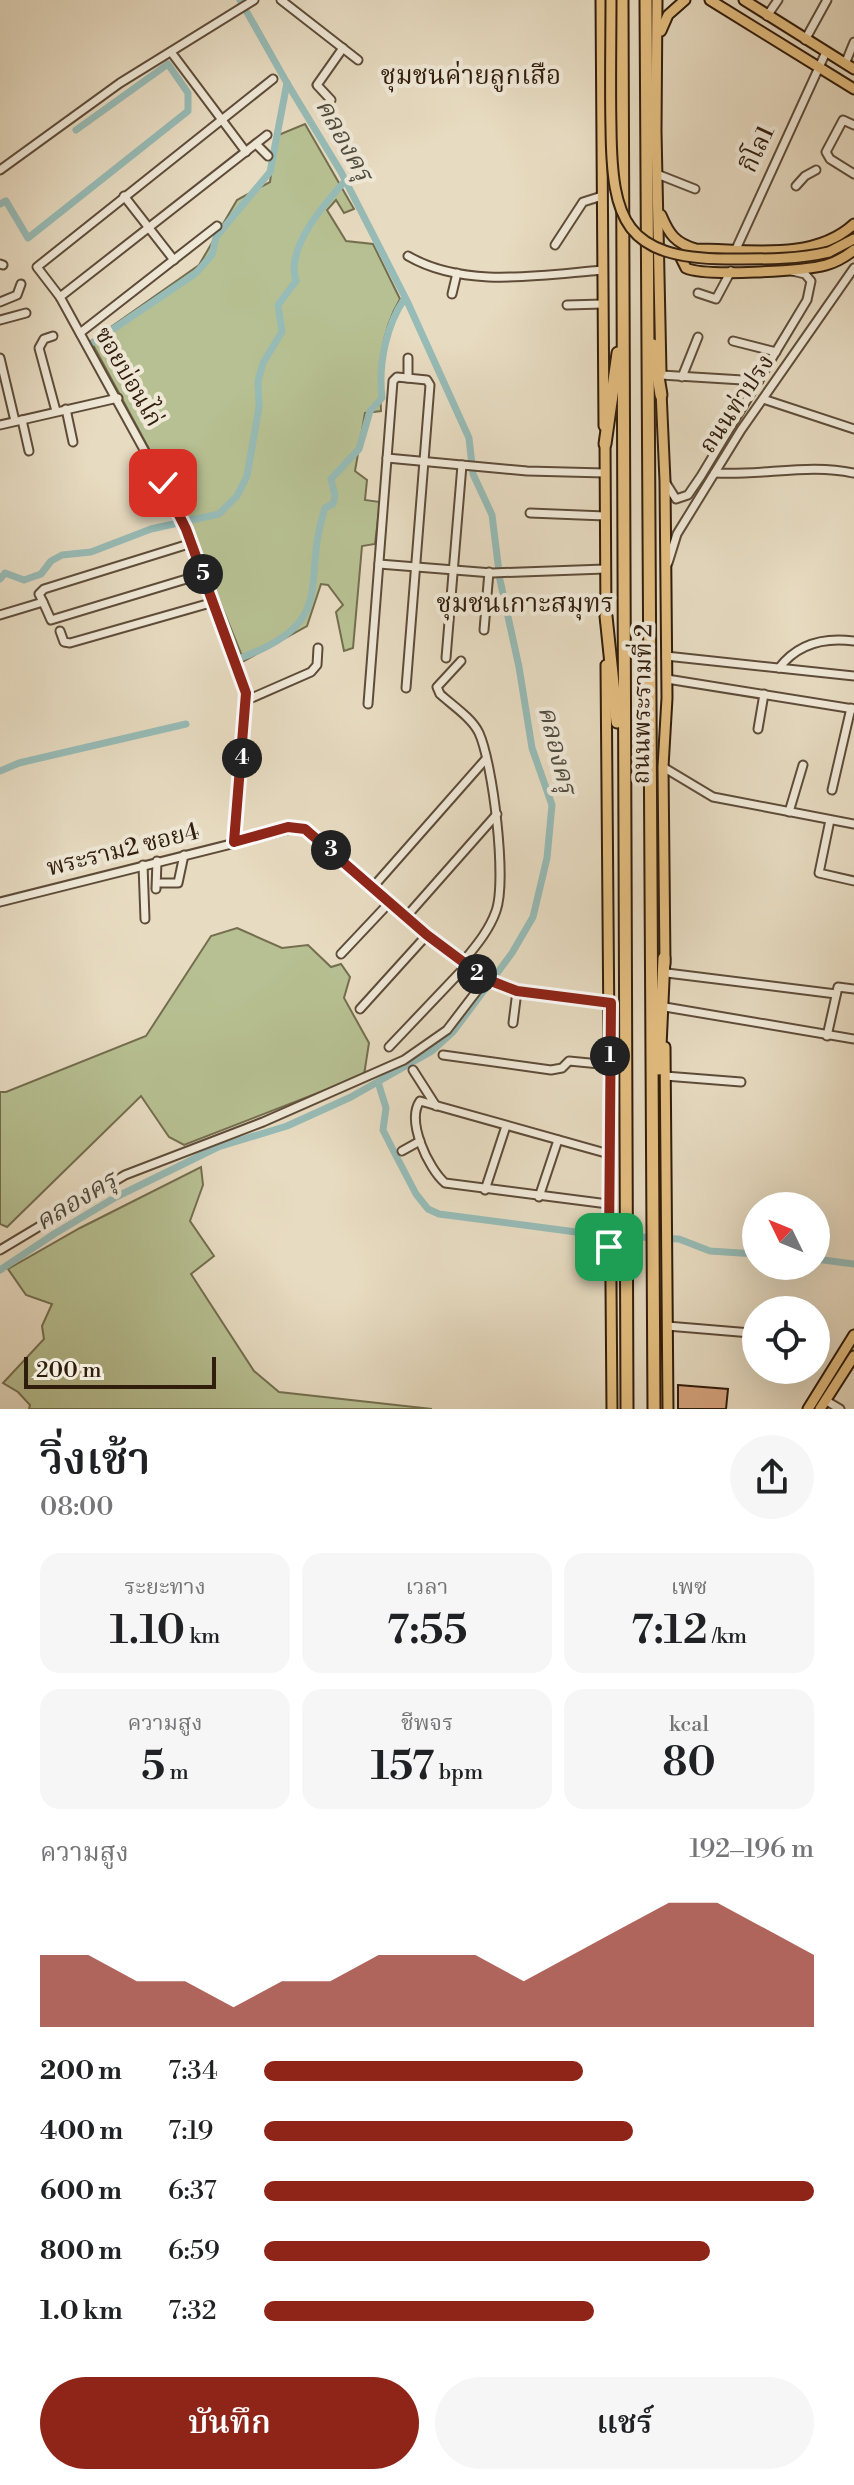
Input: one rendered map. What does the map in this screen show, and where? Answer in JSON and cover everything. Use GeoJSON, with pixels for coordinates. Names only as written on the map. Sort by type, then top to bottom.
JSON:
{"type":"FeatureCollection","features":[{"type":"Feature","properties":{"kind":"highway","name":"ถนนพระรามที่ 2"},"geometry":{"type":"LineString","coordinates":[[622,0],[627,1409]]}},
{"type":"Feature","properties":{"kind":"highway","name":"ถนนพระรามที่ 2"},"geometry":{"type":"LineString","coordinates":[[646,0],[654,1409]]}},
{"type":"Feature","properties":{"kind":"highway"},"geometry":{"type":"LineString","coordinates":[[605,444],[624,295]]}},
{"type":"Feature","properties":{"kind":"highway"},"geometry":{"type":"LineString","coordinates":[[647,309],[661,395]]}},
{"type":"Feature","properties":{"kind":"highway"},"geometry":{"type":"LineString","coordinates":[[606,616],[623,794]]}},
{"type":"Feature","properties":{"kind":"highway"},"geometry":{"type":"LineString","coordinates":[[653,1225],[664,958]]}},
{"type":"Feature","properties":{"kind":"main road","name":"ถนนพระรามที่ 2"},"geometry":{"type":"LineString","coordinates":[[601,0],[612,1409]]}},
{"type":"Feature","properties":{"kind":"main road"},"geometry":{"type":"LineString","coordinates":[[611,0],[611,163],[618,205],[633,231],[655,248],[692,259],[799,259],[829,252],[854,239]]}},
{"type":"Feature","properties":{"kind":"main road","name":"ถนนพระรามที่ 2"},"geometry":{"type":"LineString","coordinates":[[657,0],[657,174],[667,679],[663,767],[668,1409]]}},
{"type":"Feature","properties":{"kind":"main road"},"geometry":{"type":"LineString","coordinates":[[658,45],[668,15],[685,0]]}},
{"type":"Feature","properties":{"kind":"main road"},"geometry":{"type":"LineString","coordinates":[[710,0],[854,89]]}},
{"type":"Feature","properties":{"kind":"main road"},"geometry":{"type":"LineString","coordinates":[[744,0],[850,66]]}},
{"type":"Feature","properties":{"kind":"main road"},"geometry":{"type":"LineString","coordinates":[[658,205],[671,236],[681,245],[696,249],[784,249],[820,245],[854,224]]}},
{"type":"Feature","properties":{"kind":"main road"},"geometry":{"type":"LineString","coordinates":[[696,249],[683,253],[682,263],[686,268],[698,271],[788,270],[827,265],[854,250]]}},
{"type":"Feature","properties":{"kind":"main road"},"geometry":{"type":"LineString","coordinates":[[821,1402],[854,1335]]}},
{"type":"Feature","properties":{"kind":"main road"},"geometry":{"type":"LineString","coordinates":[[808,1409],[821,1402],[854,1356]]}},
{"type":"Feature","properties":{"kind":"street"},"geometry":{"type":"LineString","coordinates":[[281,0],[358,60]]}},
{"type":"Feature","properties":{"kind":"street"},"geometry":{"type":"LineString","coordinates":[[767,16],[778,0]]}},
{"type":"Feature","properties":{"kind":"street"},"geometry":{"type":"LineString","coordinates":[[805,40],[827,0]]}},
{"type":"Feature","properties":{"kind":"street"},"geometry":{"type":"LineString","coordinates":[[0,170],[100,97],[253,1]]}},
{"type":"Feature","properties":{"kind":"street"},"geometry":{"type":"LineString","coordinates":[[850,66],[854,42]]}},
{"type":"Feature","properties":{"kind":"street"},"geometry":{"type":"LineString","coordinates":[[331,100],[317,85],[343,48]]}},
{"type":"Feature","properties":{"kind":"street"},"geometry":{"type":"LineString","coordinates":[[171,52],[246,152]]}},
{"type":"Feature","properties":{"kind":"street","name":"กิโล1"},"geometry":{"type":"LineString","coordinates":[[736,249],[826,52]]}},
{"type":"Feature","properties":{"kind":"street"},"geometry":{"type":"LineString","coordinates":[[174,260],[124,196],[273,79]]}},
{"type":"Feature","properties":{"kind":"street"},"geometry":{"type":"LineString","coordinates":[[854,125],[843,120],[826,152],[828,157],[854,174]]}},
{"type":"Feature","properties":{"kind":"street"},"geometry":{"type":"LineString","coordinates":[[60,297],[267,135]]}},
{"type":"Feature","properties":{"kind":"street"},"geometry":{"type":"LineString","coordinates":[[256,144],[268,156]]}},
{"type":"Feature","properties":{"kind":"street"},"geometry":{"type":"LineString","coordinates":[[796,186],[816,170]]}},
{"type":"Feature","properties":{"kind":"street"},"geometry":{"type":"LineString","coordinates":[[657,174],[695,189]]}},
{"type":"Feature","properties":{"kind":"street","name":"ซอยบ่อนไก่"},"geometry":{"type":"LineString","coordinates":[[124,196],[41,261],[38,269],[60,297],[181,517],[214,602],[247,700],[234,842]]}},
{"type":"Feature","properties":{"kind":"street"},"geometry":{"type":"LineString","coordinates":[[555,245],[583,202],[602,196]]}},
{"type":"Feature","properties":{"kind":"street"},"geometry":{"type":"LineString","coordinates":[[80,333],[217,226]]}},
{"type":"Feature","properties":{"kind":"street"},"geometry":{"type":"LineString","coordinates":[[408,256],[426,267],[492,277],[603,270]]}},
{"type":"Feature","properties":{"kind":"street","name":"ถนนท่าปรง"},"geometry":{"type":"LineString","coordinates":[[666,570],[677,534],[763,399],[854,268]]}},
{"type":"Feature","properties":{"kind":"street","name":"ถนนท่าปรง"},"geometry":{"type":"LineString","coordinates":[[665,481],[676,499],[688,495],[807,300],[812,287],[805,274],[788,270]]}},
{"type":"Feature","properties":{"kind":"street"},"geometry":{"type":"LineString","coordinates":[[698,293],[716,299],[731,271]]}},
{"type":"Feature","properties":{"kind":"street"},"geometry":{"type":"LineString","coordinates":[[452,294],[457,273]]}},
{"type":"Feature","properties":{"kind":"street"},"geometry":{"type":"LineString","coordinates":[[845,282],[854,288]]}},
{"type":"Feature","properties":{"kind":"street"},"geometry":{"type":"LineString","coordinates":[[0,302],[17,295],[21,284]]}},
{"type":"Feature","properties":{"kind":"street"},"geometry":{"type":"LineString","coordinates":[[567,305],[603,304]]}},
{"type":"Feature","properties":{"kind":"street"},"geometry":{"type":"LineString","coordinates":[[0,320],[26,313]]}},
{"type":"Feature","properties":{"kind":"street"},"geometry":{"type":"LineString","coordinates":[[53,336],[44,339],[39,348],[56,411]]}},
{"type":"Feature","properties":{"kind":"street"},"geometry":{"type":"LineString","coordinates":[[682,377],[698,337]]}},
{"type":"Feature","properties":{"kind":"street"},"geometry":{"type":"LineString","coordinates":[[733,341],[776,352]]}},
{"type":"Feature","properties":{"kind":"street"},"geometry":{"type":"LineString","coordinates":[[0,358],[29,451]]}},
{"type":"Feature","properties":{"kind":"street"},"geometry":{"type":"LineString","coordinates":[[408,358],[408,378]]}},
{"type":"Feature","properties":{"kind":"street"},"geometry":{"type":"LineString","coordinates":[[661,375],[759,381]]}},
{"type":"Feature","properties":{"kind":"street"},"geometry":{"type":"LineString","coordinates":[[368,704],[393,381],[397,377],[427,380],[430,385],[406,688]]}},
{"type":"Feature","properties":{"kind":"street"},"geometry":{"type":"LineString","coordinates":[[0,425],[118,398]]}},
{"type":"Feature","properties":{"kind":"street"},"geometry":{"type":"LineString","coordinates":[[763,399],[850,427],[854,416]]}},
{"type":"Feature","properties":{"kind":"street"},"geometry":{"type":"LineString","coordinates":[[66,409],[73,442]]}},
{"type":"Feature","properties":{"kind":"street"},"geometry":{"type":"LineString","coordinates":[[387,458],[605,473]]}},
{"type":"Feature","properties":{"kind":"street"},"geometry":{"type":"LineString","coordinates":[[446,658],[468,465]]}},
{"type":"Feature","properties":{"kind":"street"},"geometry":{"type":"LineString","coordinates":[[715,473],[769,474],[825,467],[853,473]]}},
{"type":"Feature","properties":{"kind":"street"},"geometry":{"type":"LineString","coordinates":[[530,513],[605,516]]}},
{"type":"Feature","properties":{"kind":"street"},"geometry":{"type":"LineString","coordinates":[[192,543],[44,589],[39,594],[51,620],[203,574]]}},
{"type":"Feature","properties":{"kind":"street"},"geometry":{"type":"LineString","coordinates":[[379,564],[494,572],[605,569]]}},
{"type":"Feature","properties":{"kind":"street"},"geometry":{"type":"LineString","coordinates":[[484,630],[494,572]]}},
{"type":"Feature","properties":{"kind":"street"},"geometry":{"type":"LineString","coordinates":[[0,615],[43,602]]}},
{"type":"Feature","properties":{"kind":"street"},"geometry":{"type":"LineString","coordinates":[[60,631],[64,642],[70,643],[214,602]]}},
{"type":"Feature","properties":{"kind":"street"},"geometry":{"type":"LineString","coordinates":[[779,668],[788,657],[818,640],[854,641]]}},
{"type":"Feature","properties":{"kind":"street"},"geometry":{"type":"LineString","coordinates":[[247,700],[311,672],[317,665],[318,648]]}},
{"type":"Feature","properties":{"kind":"street"},"geometry":{"type":"LineString","coordinates":[[666,656],[854,676]]}},
{"type":"Feature","properties":{"kind":"street"},"geometry":{"type":"LineString","coordinates":[[389,1047],[464,964],[497,909],[500,887],[497,814],[479,732],[438,691],[439,683],[461,661]]}},
{"type":"Feature","properties":{"kind":"street"},"geometry":{"type":"LineString","coordinates":[[667,679],[852,708],[832,790]]}},
{"type":"Feature","properties":{"kind":"street"},"geometry":{"type":"LineString","coordinates":[[758,729],[764,694]]}},
{"type":"Feature","properties":{"kind":"street"},"geometry":{"type":"LineString","coordinates":[[373,887],[485,760]]}},
{"type":"Feature","properties":{"kind":"street"},"geometry":{"type":"LineString","coordinates":[[789,812],[803,765]]}},
{"type":"Feature","properties":{"kind":"street"},"geometry":{"type":"LineString","coordinates":[[663,767],[713,797],[854,824]]}},
{"type":"Feature","properties":{"kind":"street"},"geometry":{"type":"LineString","coordinates":[[406,917],[497,814]]}},
{"type":"Feature","properties":{"kind":"street"},"geometry":{"type":"LineString","coordinates":[[830,820],[819,873],[854,881]]}},
{"type":"Feature","properties":{"kind":"street","name":"พระราม2 ซอย4"},"geometry":{"type":"LineString","coordinates":[[0,902],[299,827],[310,832],[464,964],[487,980],[517,991]]}},
{"type":"Feature","properties":{"kind":"street"},"geometry":{"type":"LineString","coordinates":[[157,861],[158,886],[178,883],[184,855]]}},
{"type":"Feature","properties":{"kind":"street"},"geometry":{"type":"LineString","coordinates":[[143,865],[145,919]]}},
{"type":"Feature","properties":{"kind":"street"},"geometry":{"type":"LineString","coordinates":[[341,954],[390,902]]}},
{"type":"Feature","properties":{"kind":"street"},"geometry":{"type":"LineString","coordinates":[[360,1009],[427,935]]}},
{"type":"Feature","properties":{"kind":"street"},"geometry":{"type":"LineString","coordinates":[[667,973],[836,994]]}},
{"type":"Feature","properties":{"kind":"street"},"geometry":{"type":"LineString","coordinates":[[0,1250],[125,1175],[263,1122],[404,1060],[447,1030],[487,980]]}},
{"type":"Feature","properties":{"kind":"street"},"geometry":{"type":"LineString","coordinates":[[827,1036],[838,987],[854,989]]}},
{"type":"Feature","properties":{"kind":"street"},"geometry":{"type":"LineString","coordinates":[[513,1023],[517,991],[611,1003]]}},
{"type":"Feature","properties":{"kind":"street"},"geometry":{"type":"LineString","coordinates":[[665,1007],[854,1039]]}},
{"type":"Feature","properties":{"kind":"street"},"geometry":{"type":"LineString","coordinates":[[443,1055],[551,1070],[562,1068],[569,1061],[610,1065]]}},
{"type":"Feature","properties":{"kind":"street"},"geometry":{"type":"LineString","coordinates":[[413,1070],[436,1106]]}},
{"type":"Feature","properties":{"kind":"street"},"geometry":{"type":"LineString","coordinates":[[665,1076],[741,1082]]}},
{"type":"Feature","properties":{"kind":"street"},"geometry":{"type":"LineString","coordinates":[[608,1204],[445,1183],[420,1141],[414,1124],[417,1103],[609,1154]]}},
{"type":"Feature","properties":{"kind":"street"},"geometry":{"type":"LineString","coordinates":[[485,1190],[506,1126]]}},
{"type":"Feature","properties":{"kind":"street"},"geometry":{"type":"LineString","coordinates":[[539,1197],[558,1140]]}},
{"type":"Feature","properties":{"kind":"street"},"geometry":{"type":"LineString","coordinates":[[402,1151],[420,1141]]}},
{"type":"Feature","properties":{"kind":"street"},"geometry":{"type":"LineString","coordinates":[[667,1326],[742,1332]]}},
{"type":"Feature","properties":{"kind":"street"},"geometry":{"type":"LineString","coordinates":[[821,1402],[840,1409]]}},
{"type":"Feature","properties":{"kind":"green space"},"geometry":{"type":"Polygon","coordinates":[[[305,124],[354,209],[344,213],[336,200],[327,210],[346,241],[373,244],[400,299],[384,339],[381,411],[365,413],[355,471],[367,480],[365,500],[380,502],[375,544],[362,546],[353,648],[344,651],[336,612],[343,605],[328,585],[321,584],[307,626],[244,661],[185,516],[91,341],[199,265],[237,200],[270,182],[276,136],[305,124]]]}},
{"type":"Feature","properties":{"kind":"green space"},"geometry":{"type":"Polygon","coordinates":[[[237,928],[282,948],[308,945],[331,967],[341,964],[350,977],[344,998],[369,1043],[364,1075],[184,1145],[169,1137],[141,1096],[7,1227],[0,1224],[0,1092],[146,1036],[211,936],[237,928]]]}},
{"type":"Feature","properties":{"kind":"green space"},"geometry":{"type":"Polygon","coordinates":[[[201,1167],[203,1185],[190,1221],[214,1256],[191,1274],[254,1371],[279,1392],[432,1409],[29,1409],[30,1405],[18,1392],[3,1383],[44,1339],[42,1326],[52,1304],[26,1295],[8,1269],[80,1228],[201,1167]]]}},
{"type":"Feature","properties":{"kind":"building"},"geometry":{"type":"Polygon","coordinates":[[[678,1385],[728,1389],[726,1409],[678,1409],[678,1385]]]}},
{"type":"Feature","properties":{"kind":"waterway","name":"คลองครุ"},"geometry":{"type":"LineString","coordinates":[[0,1270],[116,1197],[218,1147],[287,1126],[351,1097],[432,1051],[453,1032],[512,953],[533,917],[547,858],[552,805],[532,748],[500,580],[492,515],[473,474],[469,438],[407,301],[341,172],[240,0]]}},
{"type":"Feature","properties":{"kind":"waterway"},"geometry":{"type":"LineString","coordinates":[[0,204],[6,201],[28,238],[188,111],[188,93],[168,64],[76,130]]}},
{"type":"Feature","properties":{"kind":"waterway"},"geometry":{"type":"LineString","coordinates":[[94,342],[196,273],[212,255],[216,237],[270,172],[287,83]]}},
{"type":"Feature","properties":{"kind":"waterway"},"geometry":{"type":"LineString","coordinates":[[0,579],[5,573],[24,580],[41,574],[51,561],[62,555],[91,552],[151,529],[219,514],[237,496],[247,476],[259,407],[258,381],[263,363],[282,332],[278,305],[296,281],[294,268],[301,241],[318,213],[346,180]]}},
{"type":"Feature","properties":{"kind":"waterway"},"geometry":{"type":"LineString","coordinates":[[243,657],[273,643],[293,629],[305,613],[311,597],[318,534],[325,508],[333,504],[335,496],[331,479],[359,449],[370,411],[382,398],[381,372],[385,346],[393,320],[405,298]]}},
{"type":"Feature","properties":{"kind":"waterway"},"geometry":{"type":"LineString","coordinates":[[0,771],[19,763],[186,724]]}},
{"type":"Feature","properties":{"kind":"waterway"},"geometry":{"type":"LineString","coordinates":[[378,1082],[386,1108],[383,1130],[416,1194],[428,1209],[439,1214],[599,1235],[679,1239],[710,1251],[742,1253]]}},
{"type":"Feature","properties":{"kind":"waterway"},"geometry":{"type":"LineString","coordinates":[[830,1261],[854,1264]]}},
{"type":"Feature","properties":{"kind":"district","name":"ชุมชนค่ายลูกเสือ"},"geometry":{"type":"Point","coordinates":[471,76]}},
{"type":"Feature","properties":{"kind":"district","name":"ชุมชนเกาะสมุทร"},"geometry":{"type":"Point","coordinates":[525,604]}},
{"type":"Feature","properties":{"kind":"route"},"geometry":{"type":"LineString","coordinates":[[163,483],[186,529],[246,693],[234,842],[288,827],[305,829],[427,935],[486,979],[517,991],[611,1003],[609,1247]]}}]}
